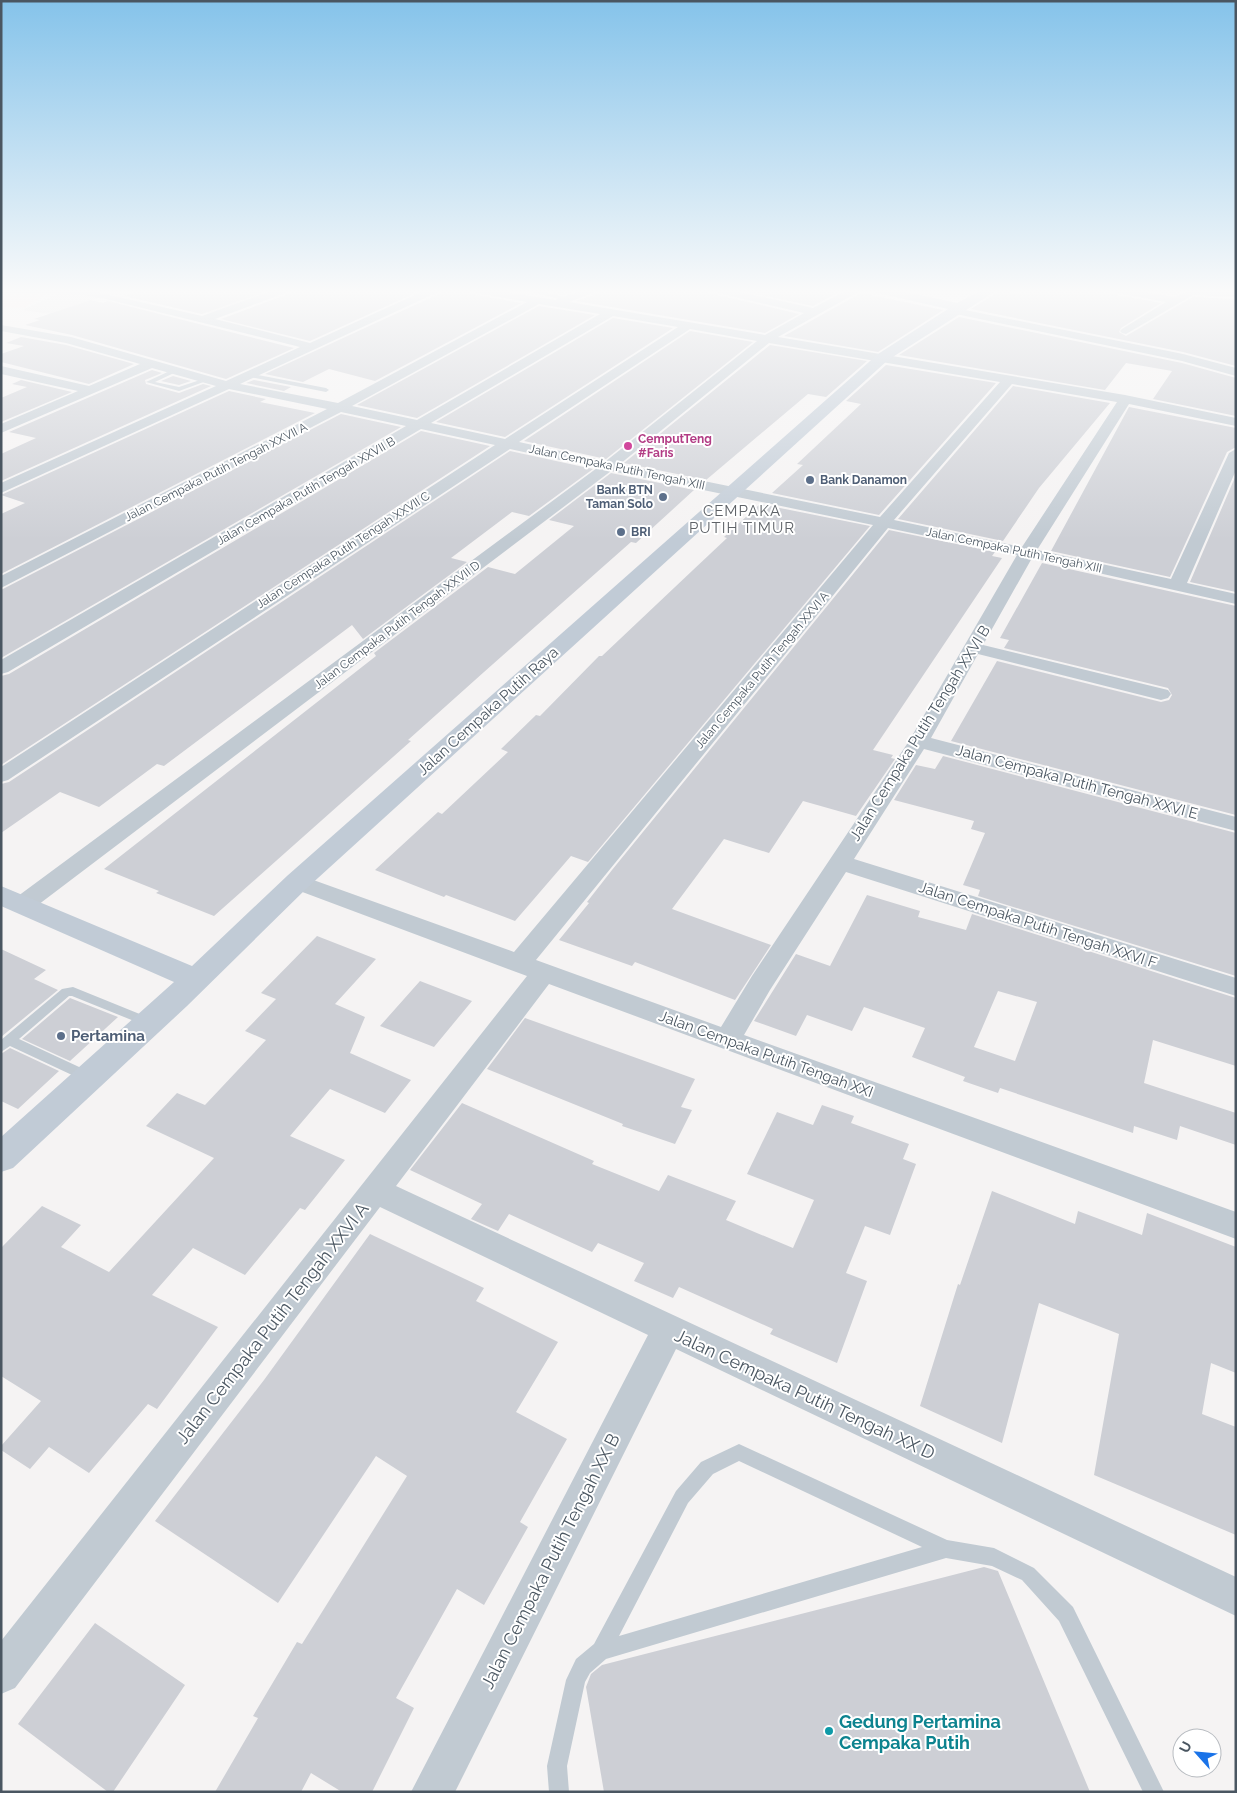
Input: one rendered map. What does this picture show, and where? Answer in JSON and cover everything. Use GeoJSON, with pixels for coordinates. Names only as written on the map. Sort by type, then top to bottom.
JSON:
{"type":"FeatureCollection","features":[{"type":"Feature","properties":{"kind":"street"},"geometry":{"type":"LineString","coordinates":[[5,373],[91,390]]}},
{"type":"Feature","properties":{"kind":"street"},"geometry":{"type":"LineString","coordinates":[[4,427],[130,373]]}},
{"type":"Feature","properties":{"kind":"street","name":"Jalan Cempaka Putih Tengah XIII"},"geometry":{"type":"LineString","coordinates":[[180,373],[226,385],[341,407],[609,466],[734,490],[1236,598]]}},
{"type":"Feature","properties":{"kind":"street"},"geometry":{"type":"LineString","coordinates":[[1,489],[253,373]]}},
{"type":"Feature","properties":{"kind":"street","name":"Jalan Cempaka Putih Tengah XXVII A"},"geometry":{"type":"LineString","coordinates":[[1,583],[341,407],[401,373]]}},
{"type":"Feature","properties":{"kind":"street","name":"Jalan Cempaka Putih Tengah XXVII B"},"geometry":{"type":"LineString","coordinates":[[1,668],[508,373]]}},
{"type":"Feature","properties":{"kind":"street","name":"Jalan Cempaka Putih Tengah XXVII C"},"geometry":{"type":"LineString","coordinates":[[1,776],[614,373]]}},
{"type":"Feature","properties":{"kind":"street","name":"Jalan Cempaka Putih Tengah XXVII D"},"geometry":{"type":"LineString","coordinates":[[12,900],[609,466],[724,373]]}},
{"type":"Feature","properties":{"kind":"street","name":"Jalan Cempaka Putih Raya"},"geometry":{"type":"LineString","coordinates":[[5,1148],[88,1077],[297,882],[865,373]]}},
{"type":"Feature","properties":{"kind":"street"},"geometry":{"type":"LineString","coordinates":[[969,373],[1125,399],[1236,422]]}},
{"type":"Feature","properties":{"kind":"street","name":"Jalan Cempaka Putih Tengah XXVI A"},"geometry":{"type":"LineString","coordinates":[[519,963],[885,522],[1009,380]]}},
{"type":"Feature","properties":{"kind":"street","name":"Jalan Cempaka Putih Tengah XXVI B"},"geometry":{"type":"LineString","coordinates":[[727,1040],[919,741],[1028,552],[1125,399]]}},
{"type":"Feature","properties":{"kind":"street"},"geometry":{"type":"LineString","coordinates":[[1177,585],[1236,453]]}},
{"type":"Feature","properties":{"kind":"street"},"geometry":{"type":"LineString","coordinates":[[974,648],[1161,694]]}},
{"type":"Feature","properties":{"kind":"street","name":"Jalan Cempaka Putih Tengah XXVI E"},"geometry":{"type":"LineString","coordinates":[[919,741],[1236,824]]}},
{"type":"Feature","properties":{"kind":"street","name":"Jalan Cempaka Putih Tengah XXVI F"},"geometry":{"type":"LineString","coordinates":[[840,862],[1236,987]]}},
{"type":"Feature","properties":{"kind":"street","name":"Jalan Cempaka Putih Tengah XXI"},"geometry":{"type":"LineString","coordinates":[[297,882],[1236,1226]]}},
{"type":"Feature","properties":{"kind":"street"},"geometry":{"type":"LineString","coordinates":[[12,900],[195,979]]}},
{"type":"Feature","properties":{"kind":"street","name":"Jalan Cempaka Putih Tengah XXVI A"},"geometry":{"type":"LineString","coordinates":[[1,1674],[544,972]]}},
{"type":"Feature","properties":{"kind":"street","name":"Jalan Cempaka Putih Tengah XX D"},"geometry":{"type":"LineString","coordinates":[[375,1190],[1236,1597]]}},
{"type":"Feature","properties":{"kind":"street","name":"Jalan Cempaka Putih Tengah XX B"},"geometry":{"type":"LineString","coordinates":[[432,1792],[668,1330]]}},
{"type":"Feature","properties":{"kind":"lane"},"geometry":{"type":"LineString","coordinates":[[170,373],[149,382],[179,389],[206,380]]}},
{"type":"Feature","properties":{"kind":"lane"},"geometry":{"type":"LineString","coordinates":[[246,376],[326,390]]}},
{"type":"Feature","properties":{"kind":"lane"},"geometry":{"type":"LineString","coordinates":[[88,1077],[5,1044],[61,996],[74,991],[148,1022]]}},
{"type":"Feature","properties":{"kind":"lane"},"geometry":{"type":"LineString","coordinates":[[559,1792],[557,1766],[576,1680],[583,1666],[601,1651],[682,1497],[707,1468],[739,1452],[946,1549],[994,1557],[1028,1574],[1066,1614],[1154,1792]]}},
{"type":"Feature","properties":{"kind":"lane"},"geometry":{"type":"LineString","coordinates":[[601,1651],[946,1549]]}},
{"type":"Feature","properties":{"kind":"building"},"geometry":{"type":"Polygon","coordinates":[[[44,373],[114,373],[89,384],[44,373]]]}},
{"type":"Feature","properties":{"kind":"building"},"geometry":{"type":"Polygon","coordinates":[[[146,373],[162,373],[145,380],[146,384],[179,393],[203,384],[211,386],[1,481],[1,454],[36,438],[9,432],[146,373]]]}},
{"type":"Feature","properties":{"kind":"building"},"geometry":{"type":"Polygon","coordinates":[[[204,373],[240,373],[226,379],[204,373]]]}},
{"type":"Feature","properties":{"kind":"building"},"geometry":{"type":"Polygon","coordinates":[[[268,373],[322,373],[303,382],[265,374],[268,373]]]}},
{"type":"Feature","properties":{"kind":"building"},"geometry":{"type":"Polygon","coordinates":[[[343,373],[391,373],[375,381],[343,373]]]}},
{"type":"Feature","properties":{"kind":"building"},"geometry":{"type":"Polygon","coordinates":[[[416,373],[495,373],[417,418],[357,405],[416,373]]]}},
{"type":"Feature","properties":{"kind":"building"},"geometry":{"type":"Polygon","coordinates":[[[520,373],[604,373],[505,437],[436,422],[520,373]]]}},
{"type":"Feature","properties":{"kind":"building"},"geometry":{"type":"Polygon","coordinates":[[[627,373],[714,373],[606,459],[524,441],[627,373]]]}},
{"type":"Feature","properties":{"kind":"building"},"geometry":{"type":"Polygon","coordinates":[[[736,373],[854,373],[826,397],[808,394],[706,480],[624,463],[736,373]]]}},
{"type":"Feature","properties":{"kind":"building"},"geometry":{"type":"Polygon","coordinates":[[[877,373],[933,373],[996,383],[879,515],[772,493],[803,465],[797,464],[861,404],[846,401],[877,373]]]}},
{"type":"Feature","properties":{"kind":"building"},"geometry":{"type":"Polygon","coordinates":[[[1003,373],[1118,373],[1105,390],[1003,373]]]}},
{"type":"Feature","properties":{"kind":"building"},"geometry":{"type":"Polygon","coordinates":[[[1171,373],[1217,373],[1236,378],[1236,416],[1153,399],[1171,373]]]}},
{"type":"Feature","properties":{"kind":"building"},"geometry":{"type":"Polygon","coordinates":[[[173,376],[191,381],[179,385],[161,381],[173,376]]]}},
{"type":"Feature","properties":{"kind":"building"},"geometry":{"type":"Polygon","coordinates":[[[21,380],[72,392],[1,422],[1,398],[27,387],[12,384],[21,380]]]}},
{"type":"Feature","properties":{"kind":"building"},"geometry":{"type":"Polygon","coordinates":[[[254,380],[291,387],[284,391],[246,383],[254,380]]]}},
{"type":"Feature","properties":{"kind":"building"},"geometry":{"type":"Polygon","coordinates":[[[1013,386],[1110,403],[1039,488],[1003,541],[898,519],[1013,386]]]}},
{"type":"Feature","properties":{"kind":"building"},"geometry":{"type":"Polygon","coordinates":[[[229,391],[266,399],[260,402],[315,413],[1,574],[1,514],[25,503],[1,495],[229,391]]]}},
{"type":"Feature","properties":{"kind":"building"},"geometry":{"type":"Polygon","coordinates":[[[1129,407],[1236,428],[1236,447],[1227,452],[1170,577],[1051,551],[1129,407]]]}},
{"type":"Feature","properties":{"kind":"building"},"geometry":{"type":"Polygon","coordinates":[[[341,414],[401,427],[1,658],[1,590],[341,414]]]}},
{"type":"Feature","properties":{"kind":"building"},"geometry":{"type":"Polygon","coordinates":[[[421,431],[490,446],[1,765],[1,676],[9,674],[421,431]]]}},
{"type":"Feature","properties":{"kind":"building"},"geometry":{"type":"Polygon","coordinates":[[[510,451],[593,469],[529,516],[512,512],[451,558],[467,562],[363,639],[352,625],[164,766],[157,764],[99,807],[60,792],[1,833],[1,784],[9,782],[510,451]]]}},
{"type":"Feature","properties":{"kind":"building"},"geometry":{"type":"Polygon","coordinates":[[[611,473],[694,490],[636,543],[631,542],[484,672],[408,740],[411,741],[214,916],[156,893],[159,891],[104,869],[376,656],[374,653],[488,567],[515,574],[574,526],[549,520],[611,473]]]}},
{"type":"Feature","properties":{"kind":"building"},"geometry":{"type":"Polygon","coordinates":[[[1236,475],[1236,592],[1190,582],[1236,475]]]}},
{"type":"Feature","properties":{"kind":"building"},"geometry":{"type":"Polygon","coordinates":[[[760,504],[870,526],[588,862],[571,856],[515,921],[446,895],[444,897],[375,870],[438,812],[442,814],[508,752],[501,749],[536,715],[540,716],[599,656],[602,656],[727,538],[724,537],[760,504]]]}},
{"type":"Feature","properties":{"kind":"building"},"geometry":{"type":"Polygon","coordinates":[[[889,530],[995,552],[992,556],[1002,558],[873,750],[893,755],[891,758],[895,759],[856,816],[803,801],[769,853],[724,839],[672,909],[771,945],[735,1000],[635,962],[632,966],[559,940],[589,903],[587,902],[612,870],[889,530]]]}},
{"type":"Feature","properties":{"kind":"building"},"geometry":{"type":"Polygon","coordinates":[[[1042,563],[1236,606],[1236,815],[951,741],[997,661],[1161,702],[1169,700],[1172,695],[1168,688],[1004,648],[1009,640],[1000,638],[1042,563]]]}},
{"type":"Feature","properties":{"kind":"building"},"geometry":{"type":"Polygon","coordinates":[[[943,756],[1236,833],[1236,976],[978,896],[980,890],[963,885],[985,833],[971,829],[974,821],[894,800],[916,765],[935,769],[943,756]]]}},
{"type":"Feature","properties":{"kind":"building"},"geometry":{"type":"Polygon","coordinates":[[[867,895],[920,911],[918,917],[966,930],[972,914],[1236,998],[1236,1066],[1153,1040],[1144,1083],[1236,1113],[1236,1145],[1180,1126],[1177,1140],[1134,1126],[1133,1133],[1000,1088],[998,1093],[963,1081],[965,1077],[912,1057],[925,1028],[864,1007],[852,1031],[807,1015],[796,1036],[754,1021],[796,954],[830,966],[867,895]],[[998,991],[974,1047],[1015,1061],[1037,1002],[998,991]]]}},
{"type":"Feature","properties":{"kind":"building"},"geometry":{"type":"Polygon","coordinates":[[[317,936],[376,959],[335,1004],[365,1017],[350,1053],[411,1080],[385,1113],[330,1089],[290,1136],[345,1160],[305,1210],[300,1208],[245,1275],[193,1248],[152,1295],[218,1327],[157,1409],[148,1404],[89,1473],[49,1447],[30,1469],[1,1450],[1,1446],[41,1401],[1,1376],[1,1248],[42,1206],[81,1225],[61,1247],[109,1272],[214,1158],[146,1126],[177,1093],[205,1105],[266,1040],[245,1031],[276,999],[261,993],[317,936]]]}},
{"type":"Feature","properties":{"kind":"building"},"geometry":{"type":"Polygon","coordinates":[[[1,949],[46,970],[34,979],[58,990],[1,1037],[1,949]]]}},
{"type":"Feature","properties":{"kind":"building"},"geometry":{"type":"Polygon","coordinates":[[[420,981],[472,1001],[434,1047],[380,1026],[420,981]]]}},
{"type":"Feature","properties":{"kind":"building"},"geometry":{"type":"Polygon","coordinates":[[[70,998],[118,1017],[70,1061],[22,1039],[70,998]]]}},
{"type":"Feature","properties":{"kind":"building"},"geometry":{"type":"Polygon","coordinates":[[[525,1018],[695,1079],[681,1107],[692,1110],[675,1144],[622,1126],[623,1124],[487,1069],[525,1018]]]}},
{"type":"Feature","properties":{"kind":"building"},"geometry":{"type":"Polygon","coordinates":[[[10,1048],[59,1071],[18,1109],[1,1101],[1,1054],[10,1048]]]}},
{"type":"Feature","properties":{"kind":"building"},"geometry":{"type":"Polygon","coordinates":[[[462,1103],[594,1161],[592,1164],[659,1191],[668,1175],[736,1201],[726,1220],[793,1248],[814,1200],[747,1174],[777,1112],[813,1125],[822,1105],[854,1116],[851,1123],[909,1144],[903,1159],[916,1164],[890,1235],[865,1226],[846,1273],[867,1281],[837,1363],[770,1334],[773,1329],[679,1287],[673,1298],[634,1281],[644,1263],[598,1243],[592,1252],[509,1214],[498,1231],[471,1219],[482,1204],[410,1170],[462,1103]]]}},
{"type":"Feature","properties":{"kind":"building"},"geometry":{"type":"Polygon","coordinates":[[[992,1191],[1075,1224],[1078,1211],[1142,1235],[1147,1213],[1236,1247],[1236,1373],[1211,1363],[1202,1414],[1236,1427],[1236,1535],[1094,1475],[1119,1334],[1039,1303],[1002,1443],[920,1406],[958,1284],[960,1285],[992,1191]]]}},
{"type":"Feature","properties":{"kind":"building"},"geometry":{"type":"Polygon","coordinates":[[[370,1234],[484,1288],[476,1301],[558,1342],[516,1412],[567,1439],[520,1522],[528,1527],[484,1605],[457,1589],[396,1698],[414,1708],[372,1792],[342,1792],[311,1773],[301,1792],[215,1792],[258,1718],[253,1716],[297,1642],[302,1644],[407,1476],[376,1456],[278,1603],[155,1521],[264,1380],[370,1234]]]}},
{"type":"Feature","properties":{"kind":"building","name":"Gedung Pertamina Cempaka Putih"},"geometry":{"type":"Polygon","coordinates":[[[984,1567],[998,1571],[1090,1792],[604,1792],[586,1687],[591,1674],[602,1665],[984,1567]]]}},
{"type":"Feature","properties":{"kind":"building"},"geometry":{"type":"Polygon","coordinates":[[[95,1623],[185,1685],[113,1792],[108,1792],[18,1724],[95,1623]]]}},
{"type":"Feature","properties":{"kind":"place","name":"CemputTeng #Faris"},"geometry":{"type":"Point","coordinates":[628,446]}},
{"type":"Feature","properties":{"kind":"place","name":"Bank Danamon"},"geometry":{"type":"Point","coordinates":[810,480]}},
{"type":"Feature","properties":{"kind":"place","name":"Bank BTN Taman Solo"},"geometry":{"type":"Point","coordinates":[663,497]}},
{"type":"Feature","properties":{"kind":"place","name":"BRI"},"geometry":{"type":"Point","coordinates":[621,532]}},
{"type":"Feature","properties":{"kind":"place","name":"Pertamina"},"geometry":{"type":"Point","coordinates":[61,1036]}},
{"type":"Feature","properties":{"kind":"place","name":"Gedung Pertamina Cempaka Putih"},"geometry":{"type":"Point","coordinates":[829,1731]}},
{"type":"Feature","properties":{"kind":"district","name":"CEMPAKA PUTIH TIMUR"},"geometry":{"type":"Point","coordinates":[742,520]}}]}
